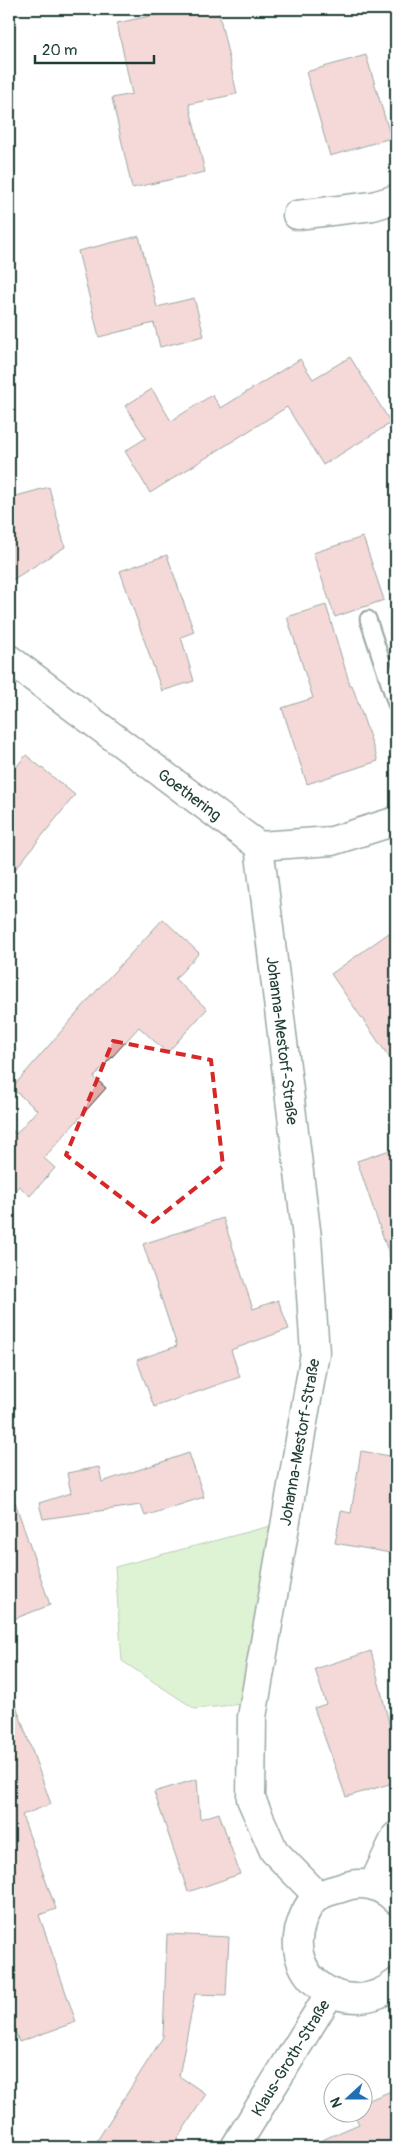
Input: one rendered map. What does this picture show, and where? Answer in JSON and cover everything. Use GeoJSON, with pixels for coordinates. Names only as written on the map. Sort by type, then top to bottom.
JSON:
{"type":"FeatureCollection","features":[{"type":"Feature","properties":{"kind":"street"},"geometry":{"type":"LineString","coordinates":[[297,215],[373,206],[396,199]]}},
{"type":"Feature","properties":{"kind":"street","name":"Goethering"},"geometry":{"type":"LineString","coordinates":[[9,659],[259,846]]}},
{"type":"Feature","properties":{"kind":"street"},"geometry":{"type":"LineString","coordinates":[[259,846],[332,841],[396,821]]}},
{"type":"Feature","properties":{"kind":"street","name":"Johanna-Mestorf-Straße"},"geometry":{"type":"LineString","coordinates":[[259,846],[307,1238],[315,1353],[252,1717],[251,1799],[274,1851],[318,1896]]}},
{"type":"Feature","properties":{"kind":"street"},"geometry":{"type":"LineString","coordinates":[[373,1885],[396,1836]]}},
{"type":"Feature","properties":{"kind":"street"},"geometry":{"type":"LineString","coordinates":[[318,1896],[354,1882],[373,1885],[390,1894],[396,1900]]}},
{"type":"Feature","properties":{"kind":"street","name":"Klaus-Groth-Straße"},"geometry":{"type":"LineString","coordinates":[[318,1896],[306,1911],[299,1929],[298,1948],[304,1966],[314,1982],[330,1993],[348,1999],[368,1998],[386,1991],[396,1982]]}},
{"type":"Feature","properties":{"kind":"street","name":"Klaus-Groth-Straße"},"geometry":{"type":"LineString","coordinates":[[235,2147],[330,1993]]}},
{"type":"Feature","properties":{"kind":"lane"},"geometry":{"type":"LineString","coordinates":[[368,619],[396,704]]}},
{"type":"Feature","properties":{"kind":"highlighted area"},"geometry":{"type":"Polygon","coordinates":[[[113,1041],[211,1060],[223,1166],[153,1222],[66,1155],[113,1041]]]}},
{"type":"Feature","properties":{"kind":"green space"},"geometry":{"type":"Polygon","coordinates":[[[270,1526],[242,1704],[195,1709],[122,1661],[115,1567],[270,1526]]]}},
{"type":"Feature","properties":{"kind":"building"},"geometry":{"type":"Polygon","coordinates":[[[183,9],[218,9],[237,94],[189,104],[205,172],[132,188],[112,98],[132,94],[117,23],[183,9]]]}},
{"type":"Feature","properties":{"kind":"building"},"geometry":{"type":"Polygon","coordinates":[[[366,55],[391,138],[330,156],[306,72],[366,55]]]}},
{"type":"Feature","properties":{"kind":"building"},"geometry":{"type":"Polygon","coordinates":[[[139,236],[157,307],[194,298],[204,336],[160,347],[154,323],[99,337],[78,251],[139,236]]]}},
{"type":"Feature","properties":{"kind":"building"},"geometry":{"type":"Polygon","coordinates":[[[350,357],[391,423],[323,465],[287,407],[150,493],[125,451],[146,438],[125,406],[152,389],[171,421],[212,395],[221,408],[300,359],[313,379],[350,357]]]}},
{"type":"Feature","properties":{"kind":"building"},"geometry":{"type":"Polygon","coordinates":[[[49,487],[65,547],[9,582],[9,498],[49,487]]]}},
{"type":"Feature","properties":{"kind":"building"},"geometry":{"type":"Polygon","coordinates":[[[363,537],[384,600],[335,617],[313,553],[363,537]]]}},
{"type":"Feature","properties":{"kind":"building"},"geometry":{"type":"Polygon","coordinates":[[[167,555],[194,632],[181,637],[194,681],[162,691],[120,571],[167,555]]]}},
{"type":"Feature","properties":{"kind":"building"},"geometry":{"type":"Polygon","coordinates":[[[326,605],[350,685],[352,685],[378,761],[307,784],[282,708],[313,698],[287,617],[326,605]]]}},
{"type":"Feature","properties":{"kind":"building"},"geometry":{"type":"Polygon","coordinates":[[[26,755],[75,795],[9,877],[9,776],[26,755]]]}},
{"type":"Feature","properties":{"kind":"building"},"geometry":{"type":"Polygon","coordinates":[[[163,919],[199,953],[175,979],[207,1009],[167,1053],[139,1027],[94,1077],[106,1088],[44,1158],[55,1168],[30,1196],[19,1186],[9,1198],[9,1127],[16,1134],[37,1110],[12,1088],[98,989],[163,919]]]}},
{"type":"Feature","properties":{"kind":"building"},"geometry":{"type":"Polygon","coordinates":[[[396,928],[396,1067],[331,974],[396,928]]]}},
{"type":"Feature","properties":{"kind":"building"},"geometry":{"type":"Polygon","coordinates":[[[396,1148],[396,1259],[391,1260],[357,1161],[396,1148]]]}},
{"type":"Feature","properties":{"kind":"building"},"geometry":{"type":"Polygon","coordinates":[[[223,1218],[253,1309],[278,1300],[289,1329],[231,1350],[240,1377],[154,1407],[137,1360],[177,1346],[143,1244],[223,1218]]]}},
{"type":"Feature","properties":{"kind":"building"},"geometry":{"type":"Polygon","coordinates":[[[361,1451],[396,1457],[396,1554],[335,1543],[341,1511],[351,1513],[361,1451]]]}},
{"type":"Feature","properties":{"kind":"building"},"geometry":{"type":"Polygon","coordinates":[[[189,1453],[204,1497],[145,1516],[141,1505],[43,1519],[39,1503],[71,1493],[67,1473],[99,1467],[102,1482],[189,1453]]]}},
{"type":"Feature","properties":{"kind":"building"},"geometry":{"type":"Polygon","coordinates":[[[14,1499],[50,1605],[9,1621],[9,1500],[14,1499]]]}},
{"type":"Feature","properties":{"kind":"building"},"geometry":{"type":"Polygon","coordinates":[[[371,1651],[396,1751],[396,1782],[346,1797],[314,1708],[326,1704],[315,1669],[371,1651]]]}},
{"type":"Feature","properties":{"kind":"building"},"geometry":{"type":"Polygon","coordinates":[[[13,1697],[51,1804],[22,1815],[56,1909],[39,1915],[76,2022],[19,2042],[9,2013],[9,1698],[13,1697]]]}},
{"type":"Feature","properties":{"kind":"building"},"geometry":{"type":"Polygon","coordinates":[[[197,1779],[200,1819],[219,1813],[240,1874],[188,1892],[154,1792],[197,1779]]]}},
{"type":"Feature","properties":{"kind":"building"},"geometry":{"type":"Polygon","coordinates":[[[167,1934],[229,1937],[226,1995],[195,1994],[179,2076],[206,2094],[172,2147],[93,2147],[163,2037],[167,1934]]]}},
{"type":"Feature","properties":{"kind":"building"},"geometry":{"type":"Polygon","coordinates":[[[396,2089],[396,2147],[306,2147],[359,2124],[372,2124],[372,2099],[396,2089]]]}}]}
